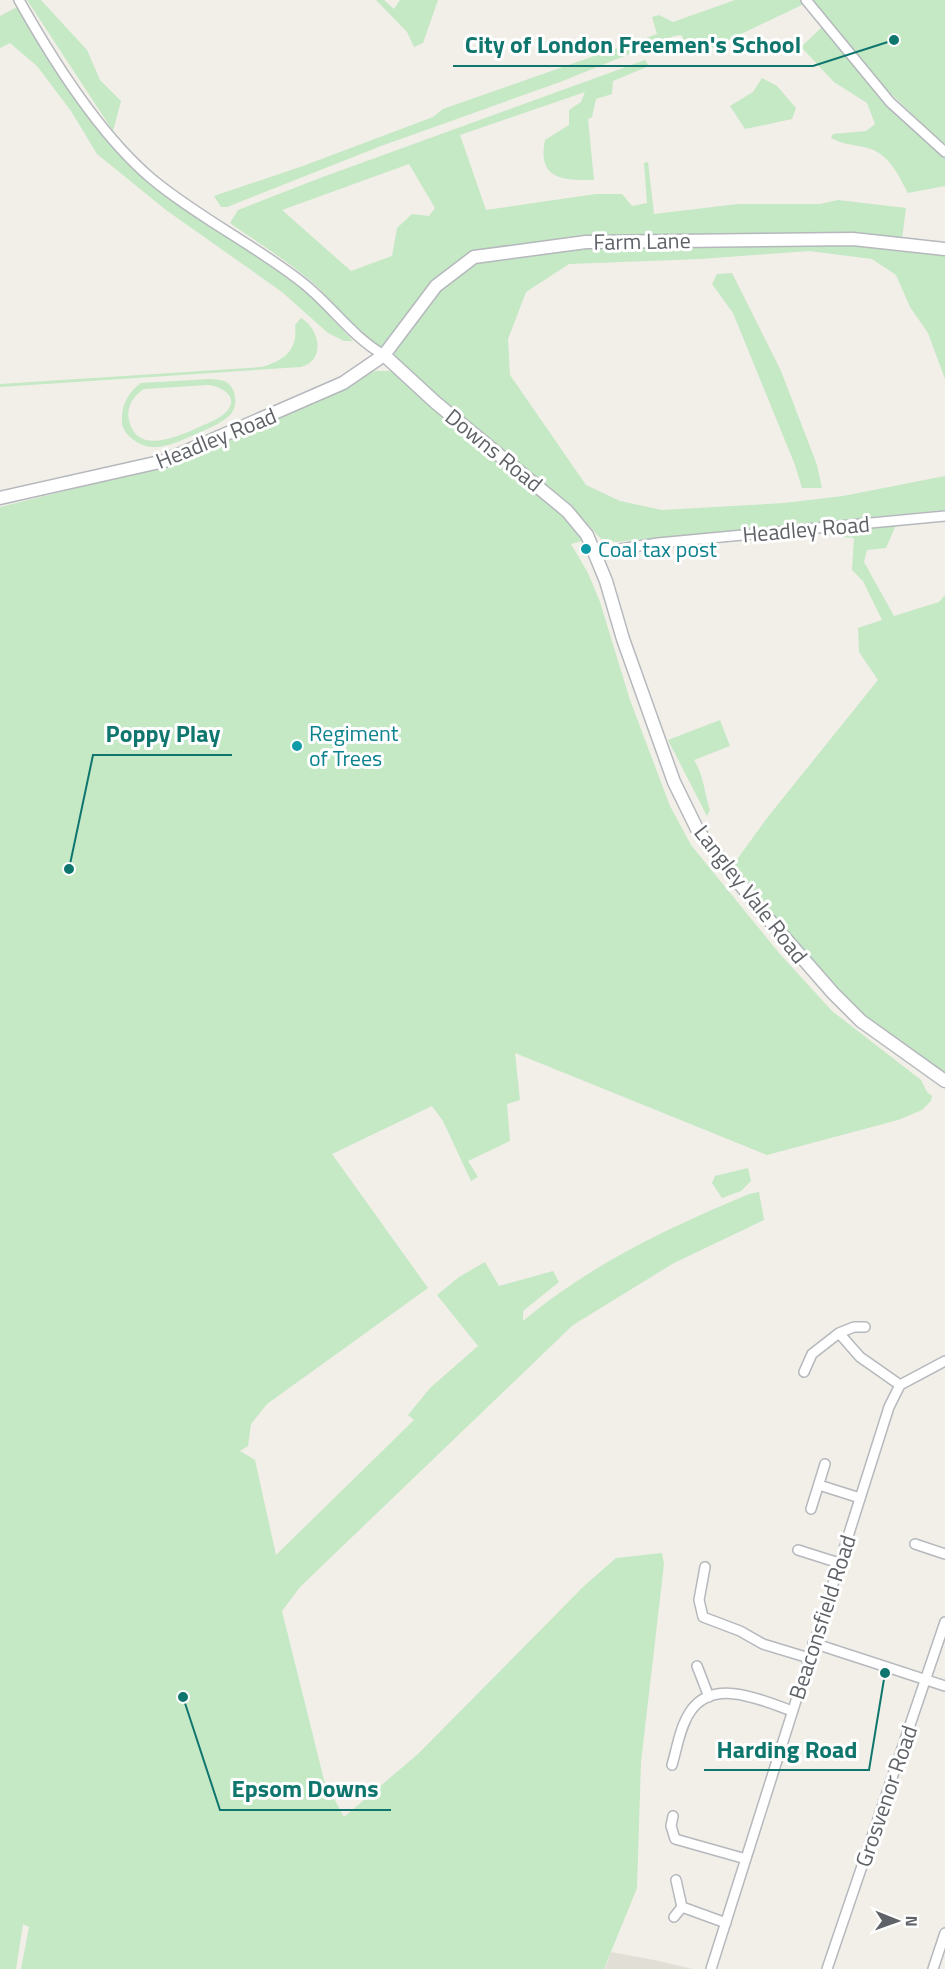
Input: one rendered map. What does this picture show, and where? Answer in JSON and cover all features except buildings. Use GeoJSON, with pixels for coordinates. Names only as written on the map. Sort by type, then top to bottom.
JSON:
{"type":"FeatureCollection","features":[{"type":"Feature","properties":{"kind":"street"},"geometry":{"type":"LineString","coordinates":[[19,0],[116,145],[173,196],[246,241],[304,284],[326,303],[354,335],[384,355]]}},
{"type":"Feature","properties":{"kind":"street"},"geometry":{"type":"LineString","coordinates":[[806,0],[890,102],[945,152]]}},
{"type":"Feature","properties":{"kind":"street","name":"Farm Lane"},"geometry":{"type":"LineString","coordinates":[[384,355],[436,286],[474,257],[598,242],[853,239],[945,249]]}},
{"type":"Feature","properties":{"kind":"street","name":"Headley Road"},"geometry":{"type":"LineString","coordinates":[[0,498],[164,461],[343,383],[384,355]]}},
{"type":"Feature","properties":{"kind":"street","name":"Downs Road"},"geometry":{"type":"LineString","coordinates":[[384,355],[435,402],[567,511],[586,535],[595,553]]}},
{"type":"Feature","properties":{"kind":"street","name":"Headley Road"},"geometry":{"type":"LineString","coordinates":[[595,553],[658,543],[945,516]]}},
{"type":"Feature","properties":{"kind":"street","name":"Langley Vale Road"},"geometry":{"type":"LineString","coordinates":[[595,553],[659,740],[681,799],[698,831],[763,913],[832,993],[861,1021],[945,1081]]}},
{"type":"Feature","properties":{"kind":"street"},"geometry":{"type":"LineString","coordinates":[[804,1372],[812,1354],[839,1333],[854,1327],[865,1327]]}},
{"type":"Feature","properties":{"kind":"street"},"geometry":{"type":"LineString","coordinates":[[839,1333],[860,1358],[900,1385],[945,1361]]}},
{"type":"Feature","properties":{"kind":"street","name":"Beaconsfield Road"},"geometry":{"type":"LineString","coordinates":[[711,1969],[889,1407],[900,1385]]}},
{"type":"Feature","properties":{"kind":"street"},"geometry":{"type":"LineString","coordinates":[[811,1509],[825,1464]]}},
{"type":"Feature","properties":{"kind":"street"},"geometry":{"type":"LineString","coordinates":[[819,1485],[860,1498]]}},
{"type":"Feature","properties":{"kind":"street"},"geometry":{"type":"LineString","coordinates":[[915,1544],[945,1554]]}},
{"type":"Feature","properties":{"kind":"street"},"geometry":{"type":"LineString","coordinates":[[798,1550],[839,1563]]}},
{"type":"Feature","properties":{"kind":"street"},"geometry":{"type":"LineString","coordinates":[[705,1567],[699,1599],[700,1613],[703,1617],[740,1631],[763,1644],[808,1658]]}},
{"type":"Feature","properties":{"kind":"street","name":"Grosvenor Road"},"geometry":{"type":"LineString","coordinates":[[827,1969],[945,1622]]}},
{"type":"Feature","properties":{"kind":"street"},"geometry":{"type":"LineString","coordinates":[[813,1643],[945,1686]]}},
{"type":"Feature","properties":{"kind":"street"},"geometry":{"type":"LineString","coordinates":[[697,1666],[709,1697]]}},
{"type":"Feature","properties":{"kind":"street"},"geometry":{"type":"LineString","coordinates":[[672,1765],[689,1713],[709,1697],[732,1693],[792,1711]]}},
{"type":"Feature","properties":{"kind":"street"},"geometry":{"type":"LineString","coordinates":[[673,1816],[671,1826],[675,1839],[746,1859]]}},
{"type":"Feature","properties":{"kind":"street"},"geometry":{"type":"LineString","coordinates":[[676,1881],[682,1907]]}},
{"type":"Feature","properties":{"kind":"street"},"geometry":{"type":"LineString","coordinates":[[682,1907],[726,1923]]}},
{"type":"Feature","properties":{"kind":"street"},"geometry":{"type":"LineString","coordinates":[[674,1917],[682,1907]]}},
{"type":"Feature","properties":{"kind":"street"},"geometry":{"type":"LineString","coordinates":[[933,1969],[945,1933]]}},
{"type":"Feature","properties":{"kind":"shaded area"},"geometry":{"type":"Polygon","coordinates":[[[611,1952],[654,1960],[693,1969],[605,1969],[611,1952]]]}},
{"type":"Feature","properties":{"kind":"green space"},"geometry":{"type":"Polygon","coordinates":[[[27,0],[41,0],[87,50],[100,80],[121,101],[113,131],[27,0]]]}},
{"type":"Feature","properties":{"kind":"green space"},"geometry":{"type":"Polygon","coordinates":[[[376,0],[384,0],[394,9],[400,0],[438,0],[423,43],[414,47],[407,32],[376,0]]]}},
{"type":"Feature","properties":{"kind":"green space"},"geometry":{"type":"Polygon","coordinates":[[[735,0],[801,0],[804,4],[695,56],[681,35],[674,36],[560,82],[381,146],[227,207],[221,207],[214,196],[303,166],[433,117],[443,109],[657,34],[652,17],[659,15],[673,22],[735,0]]]}},
{"type":"Feature","properties":{"kind":"green space"},"geometry":{"type":"Polygon","coordinates":[[[811,0],[945,0],[945,146],[877,80],[811,0]]]}},
{"type":"Feature","properties":{"kind":"green space"},"geometry":{"type":"Polygon","coordinates":[[[17,7],[105,139],[163,195],[227,235],[307,292],[353,341],[344,341],[328,333],[282,292],[166,210],[97,154],[71,111],[37,66],[10,43],[0,48],[0,16],[17,7]]]}},
{"type":"Feature","properties":{"kind":"green space"},"geometry":{"type":"Polygon","coordinates":[[[822,27],[890,109],[945,158],[945,186],[908,193],[891,164],[879,153],[831,138],[833,134],[866,131],[875,124],[867,103],[834,82],[801,47],[822,27]]]}},
{"type":"Feature","properties":{"kind":"green space"},"geometry":{"type":"Polygon","coordinates":[[[645,60],[649,66],[613,81],[612,94],[596,99],[592,117],[588,119],[594,180],[563,178],[549,170],[545,163],[545,140],[569,125],[569,110],[581,102],[585,92],[460,135],[486,210],[596,194],[622,194],[632,206],[647,203],[644,163],[648,162],[654,214],[738,204],[820,204],[838,200],[906,208],[902,239],[857,232],[587,237],[474,251],[412,309],[382,347],[362,334],[311,281],[282,258],[230,223],[238,210],[645,60]],[[409,164],[282,210],[351,271],[392,256],[397,228],[412,214],[429,216],[435,208],[409,164]]]}},
{"type":"Feature","properties":{"kind":"green space"},"geometry":{"type":"Polygon","coordinates":[[[762,78],[777,86],[796,108],[792,119],[745,129],[730,106],[753,92],[762,78]]]}},
{"type":"Feature","properties":{"kind":"green space"},"geometry":{"type":"Polygon","coordinates":[[[852,243],[945,254],[945,379],[928,333],[910,307],[896,275],[872,259],[809,251],[701,259],[569,264],[526,292],[508,339],[510,375],[586,485],[620,501],[662,510],[784,503],[843,496],[945,476],[945,510],[616,542],[601,539],[581,517],[394,359],[396,347],[439,290],[476,261],[589,246],[852,243]]]}},
{"type":"Feature","properties":{"kind":"green space"},"geometry":{"type":"Polygon","coordinates":[[[732,273],[781,371],[817,465],[822,488],[802,488],[795,465],[733,313],[712,284],[717,274],[732,273]]]}},
{"type":"Feature","properties":{"kind":"green space"},"geometry":{"type":"Polygon","coordinates":[[[301,318],[313,329],[318,344],[314,358],[301,367],[0,387],[0,384],[262,367],[277,361],[288,353],[294,341],[295,325],[301,318]]]}},
{"type":"Feature","properties":{"kind":"green space"},"geometry":{"type":"Polygon","coordinates":[[[375,371],[395,371],[565,516],[582,541],[571,544],[588,573],[600,602],[630,700],[670,806],[691,845],[779,953],[832,1011],[921,1080],[927,1092],[932,1096],[931,1101],[922,1110],[898,1120],[767,1155],[515,1053],[520,1100],[507,1104],[510,1141],[468,1161],[478,1177],[471,1181],[443,1121],[432,1106],[332,1154],[428,1288],[267,1404],[251,1424],[248,1446],[240,1451],[255,1460],[276,1555],[414,1420],[408,1415],[430,1388],[478,1346],[437,1295],[459,1277],[485,1262],[499,1286],[553,1271],[559,1282],[523,1311],[523,1321],[576,1282],[631,1249],[719,1207],[759,1192],[764,1220],[674,1263],[573,1325],[300,1587],[282,1611],[324,1780],[344,1817],[418,1754],[584,1586],[616,1558],[662,1553],[664,1564],[641,1762],[637,1888],[604,1969],[21,1969],[29,1927],[23,1924],[16,1969],[0,1969],[0,507],[175,464],[375,371]]]}},
{"type":"Feature","properties":{"kind":"green space"},"geometry":{"type":"Polygon","coordinates":[[[210,379],[224,381],[232,387],[234,392],[234,407],[229,416],[222,421],[187,438],[170,445],[144,446],[128,435],[122,421],[127,398],[141,383],[210,379]],[[213,386],[144,389],[134,398],[130,406],[128,415],[133,431],[139,437],[157,441],[177,436],[216,419],[227,411],[231,401],[227,393],[213,386]]]}},
{"type":"Feature","properties":{"kind":"green space"},"geometry":{"type":"Polygon","coordinates":[[[896,525],[886,548],[867,550],[864,562],[894,616],[939,602],[945,595],[945,1076],[845,1002],[733,865],[767,818],[878,680],[859,652],[858,628],[882,620],[863,581],[852,570],[854,538],[828,536],[830,530],[896,525]]]}},
{"type":"Feature","properties":{"kind":"green space"},"geometry":{"type":"Polygon","coordinates":[[[720,720],[730,746],[694,760],[702,778],[710,810],[707,816],[668,740],[720,720]]]}},
{"type":"Feature","properties":{"kind":"green space"},"geometry":{"type":"Polygon","coordinates":[[[748,1168],[751,1181],[741,1191],[722,1198],[712,1183],[715,1176],[748,1168]]]}},
{"type":"Feature","properties":{"kind":"place","name":"City of London Freemen's School"},"geometry":{"type":"Point","coordinates":[894,40]}},
{"type":"Feature","properties":{"kind":"place","name":"Coal tax post"},"geometry":{"type":"Point","coordinates":[586,549]}},
{"type":"Feature","properties":{"kind":"place","name":"Regiment of Trees"},"geometry":{"type":"Point","coordinates":[297,746]}},
{"type":"Feature","properties":{"kind":"place","name":"Poppy Play"},"geometry":{"type":"Point","coordinates":[69,869]}},
{"type":"Feature","properties":{"kind":"place","name":"Harding Road"},"geometry":{"type":"Point","coordinates":[885,1673]}},
{"type":"Feature","properties":{"kind":"place","name":"Epsom Downs"},"geometry":{"type":"Point","coordinates":[183,1697]}}]}
